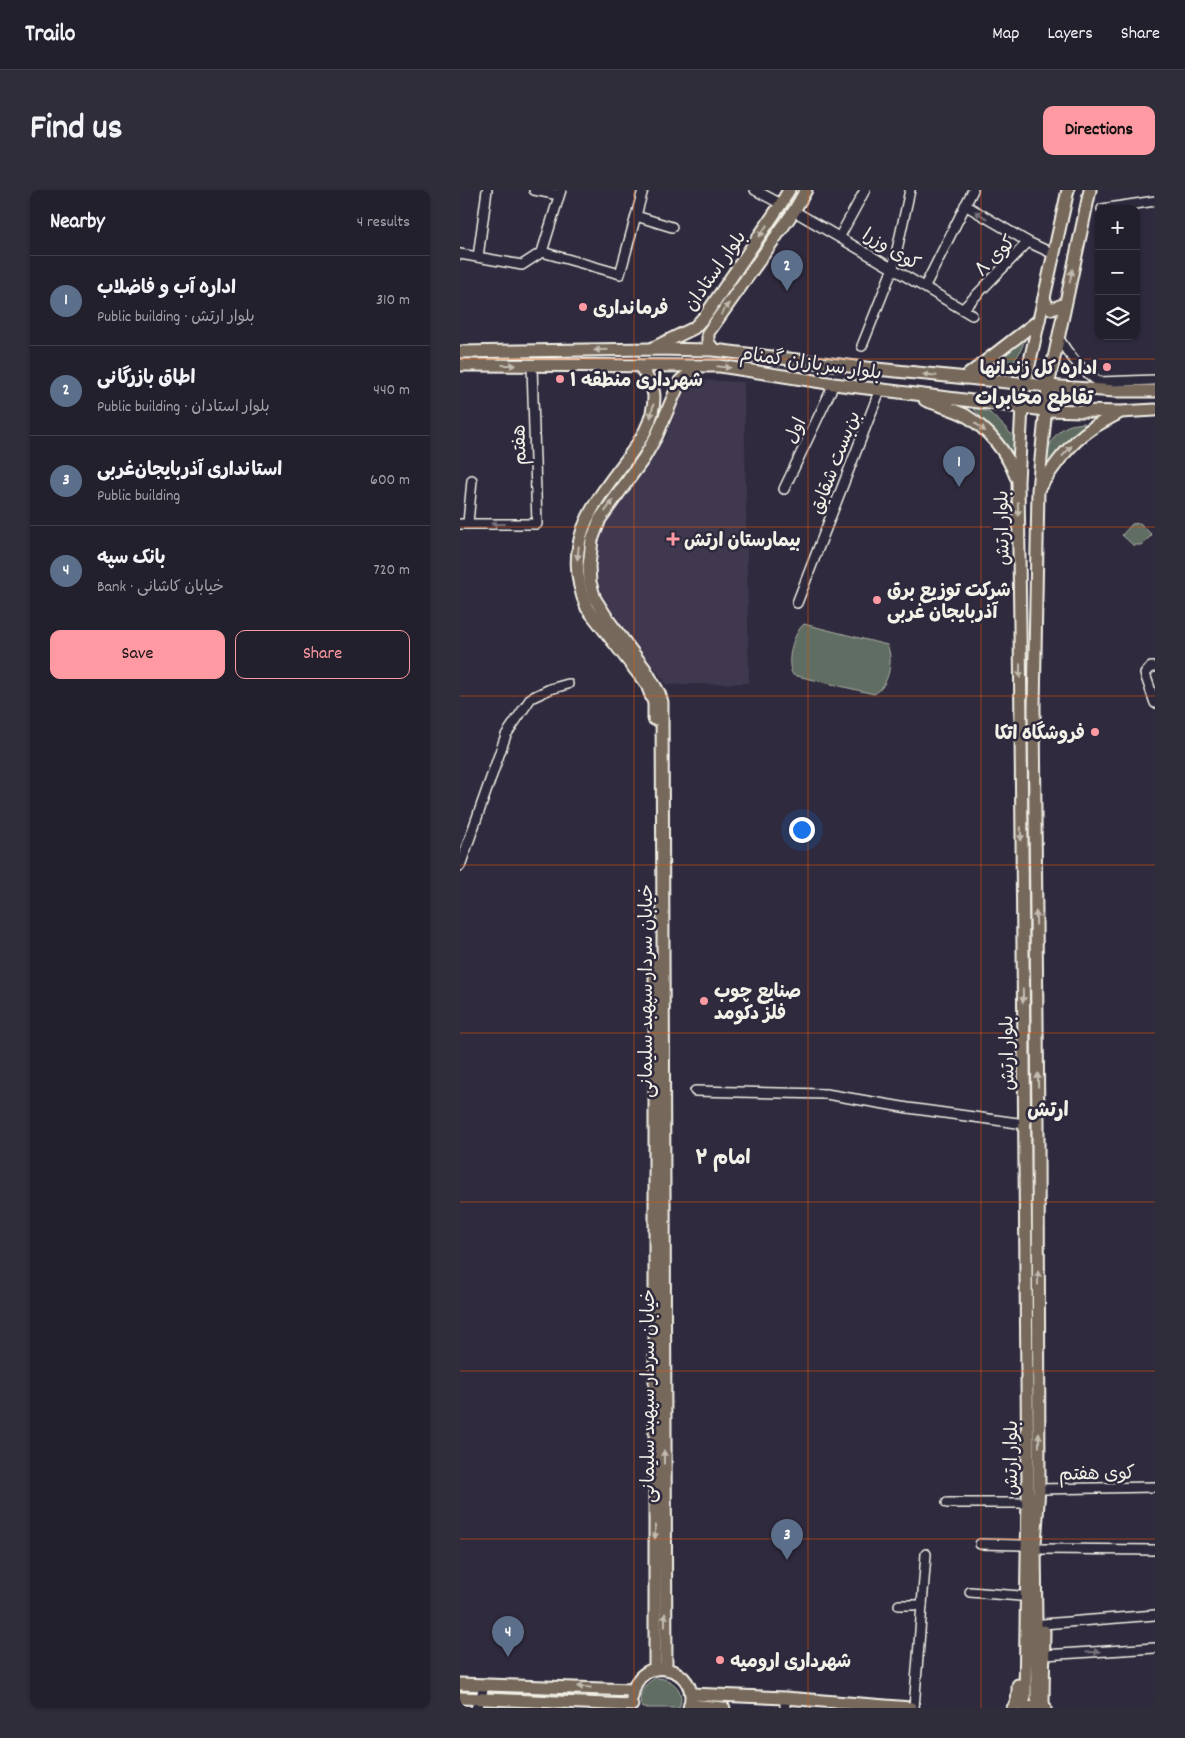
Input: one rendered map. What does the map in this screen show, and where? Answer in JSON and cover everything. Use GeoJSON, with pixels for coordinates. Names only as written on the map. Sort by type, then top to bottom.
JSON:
{"type":"FeatureCollection","features":[{"type":"Feature","properties":{"kind":"main road","name":"بلوار استادان"},"geometry":{"type":"LineString","coordinates":[[650,349],[694,328],[706,316],[782,204],[789,190]]}},
{"type":"Feature","properties":{"kind":"main road","name":"بلوار استادان"},"geometry":{"type":"LineString","coordinates":[[714,350],[708,342],[708,333],[794,211],[806,190]]}},
{"type":"Feature","properties":{"kind":"main road","name":"بلوار ارتش"},"geometry":{"type":"LineString","coordinates":[[1030,1702],[1035,1544],[1024,1124],[1018,482],[1025,383],[1068,190]]}},
{"type":"Feature","properties":{"kind":"main road","name":"بلوار ارتش"},"geometry":{"type":"LineString","coordinates":[[1033,1489],[1038,1123],[1034,709],[1038,490],[1048,386],[1090,190]]}},
{"type":"Feature","properties":{"kind":"main road"},"geometry":{"type":"LineString","coordinates":[[1044,298],[1047,306],[1052,309],[1065,304]]}},
{"type":"Feature","properties":{"kind":"main road"},"geometry":{"type":"LineString","coordinates":[[964,378],[1039,320]]}},
{"type":"Feature","properties":{"kind":"main road","name":"بلوار سربازان گمنام"},"geometry":{"type":"LineString","coordinates":[[460,352],[650,349],[714,350],[1048,386],[1115,391],[1155,391]]}},
{"type":"Feature","properties":{"kind":"main road","name":"بلوار سربازان گمنام"},"geometry":{"type":"LineString","coordinates":[[460,365],[720,366],[834,384],[1045,410],[1120,412],[1155,410]]}},
{"type":"Feature","properties":{"kind":"main road","name":"خیابان سردار سپهبد سلیمانی"},"geometry":{"type":"LineString","coordinates":[[640,366],[652,385],[654,396],[652,414],[644,436],[590,514],[581,534],[577,554],[577,574],[587,608],[647,685],[654,703],[661,1668]]}},
{"type":"Feature","properties":{"kind":"main road","name":"خیابان سردار سپهبد سلیمانی"},"geometry":{"type":"LineString","coordinates":[[661,1668],[662,702],[654,682],[608,622],[595,599],[590,582],[589,566],[592,540],[600,519],[644,458],[657,435],[680,381],[697,366]]}},
{"type":"Feature","properties":{"kind":"main road"},"geometry":{"type":"LineString","coordinates":[[905,392],[964,415],[976,424],[994,439],[1006,456],[1018,482]]}},
{"type":"Feature","properties":{"kind":"main road"},"geometry":{"type":"LineString","coordinates":[[1038,490],[1052,468],[1070,447],[1091,429],[1120,412]]}},
{"type":"Feature","properties":{"kind":"main road"},"geometry":{"type":"LineString","coordinates":[[1020,627],[1036,628]]}},
{"type":"Feature","properties":{"kind":"main road"},"geometry":{"type":"LineString","coordinates":[[1020,709],[1034,709]]}},
{"type":"Feature","properties":{"kind":"main road"},"geometry":{"type":"LineString","coordinates":[[1024,1124],[1038,1123]]}},
{"type":"Feature","properties":{"kind":"main road"},"geometry":{"type":"LineString","coordinates":[[1030,1702],[1020,1596],[1021,1545],[1025,1503],[1033,1489]]}},
{"type":"Feature","properties":{"kind":"main road"},"geometry":{"type":"LineString","coordinates":[[1030,1702],[1044,1655],[1042,1549],[1033,1489]]}},
{"type":"Feature","properties":{"kind":"main road"},"geometry":{"type":"LineString","coordinates":[[460,1698],[478,1703],[633,1706],[632,1690],[639,1678],[649,1670],[661,1668],[675,1671],[686,1681],[690,1703]]}},
{"type":"Feature","properties":{"kind":"main road"},"geometry":{"type":"LineString","coordinates":[[460,1684],[632,1690]]}},
{"type":"Feature","properties":{"kind":"main road"},"geometry":{"type":"LineString","coordinates":[[690,1703],[785,1703],[912,1708]]}},
{"type":"Feature","properties":{"kind":"main road"},"geometry":{"type":"LineString","coordinates":[[690,1703],[724,1708]]}},
{"type":"Feature","properties":{"kind":"street"},"geometry":{"type":"LineString","coordinates":[[478,257],[487,190]]}},
{"type":"Feature","properties":{"kind":"street"},"geometry":{"type":"LineString","coordinates":[[460,254],[522,265],[542,252],[560,193],[534,190]]}},
{"type":"Feature","properties":{"kind":"street"},"geometry":{"type":"LineString","coordinates":[[542,252],[620,274],[643,190]]}},
{"type":"Feature","properties":{"kind":"street"},"geometry":{"type":"LineString","coordinates":[[755,190],[782,204]]}},
{"type":"Feature","properties":{"kind":"street"},"geometry":{"type":"LineString","coordinates":[[840,236],[865,190]]}},
{"type":"Feature","properties":{"kind":"street"},"geometry":{"type":"LineString","coordinates":[[862,346],[893,268],[910,190]]}},
{"type":"Feature","properties":{"kind":"street"},"geometry":{"type":"LineString","coordinates":[[924,286],[973,190]]}},
{"type":"Feature","properties":{"kind":"street"},"geometry":{"type":"LineString","coordinates":[[1128,205],[1155,201]]}},
{"type":"Feature","properties":{"kind":"street"},"geometry":{"type":"LineString","coordinates":[[965,205],[1028,242]]}},
{"type":"Feature","properties":{"kind":"street"},"geometry":{"type":"LineString","coordinates":[[1085,211],[1095,210]]}},
{"type":"Feature","properties":{"kind":"street","name":"کوی وزرا"},"geometry":{"type":"LineString","coordinates":[[794,211],[840,236],[972,315]]}},
{"type":"Feature","properties":{"kind":"street"},"geometry":{"type":"LineString","coordinates":[[636,216],[672,227]]}},
{"type":"Feature","properties":{"kind":"street","name":"کوی ۸"},"geometry":{"type":"LineString","coordinates":[[963,309],[1028,242],[1054,254]]}},
{"type":"Feature","properties":{"kind":"street"},"geometry":{"type":"LineString","coordinates":[[1058,336],[1067,352],[1077,364],[1099,382],[1115,391]]}},
{"type":"Feature","properties":{"kind":"street","name":"هفتم"},"geometry":{"type":"LineString","coordinates":[[464,524],[537,524],[532,366]]}},
{"type":"Feature","properties":{"kind":"street"},"geometry":{"type":"LineString","coordinates":[[1099,382],[1155,380]]}},
{"type":"Feature","properties":{"kind":"street","name":"اول"},"geometry":{"type":"LineString","coordinates":[[784,490],[834,384]]}},
{"type":"Feature","properties":{"kind":"street","name":"بن‌بست شقایق"},"geometry":{"type":"LineString","coordinates":[[796,603],[880,390]]}},
{"type":"Feature","properties":{"kind":"street"},"geometry":{"type":"LineString","coordinates":[[464,524],[472,480]]}},
{"type":"Feature","properties":{"kind":"street"},"geometry":{"type":"LineString","coordinates":[[1155,666],[1151,667],[1145,674],[1155,703]]}},
{"type":"Feature","properties":{"kind":"street"},"geometry":{"type":"LineString","coordinates":[[460,866],[506,735],[532,698],[550,689],[568,684]]}},
{"type":"Feature","properties":{"kind":"street"},"geometry":{"type":"LineString","coordinates":[[695,1091],[826,1094],[908,1108],[1024,1124]]}},
{"type":"Feature","properties":{"kind":"street","name":"کوی هفتم"},"geometry":{"type":"LineString","coordinates":[[1033,1489],[1155,1487]]}},
{"type":"Feature","properties":{"kind":"street"},"geometry":{"type":"LineString","coordinates":[[947,1503],[1025,1503]]}},
{"type":"Feature","properties":{"kind":"street"},"geometry":{"type":"LineString","coordinates":[[980,1544],[1021,1545]]}},
{"type":"Feature","properties":{"kind":"street"},"geometry":{"type":"LineString","coordinates":[[1042,1549],[1155,1550]]}},
{"type":"Feature","properties":{"kind":"street"},"geometry":{"type":"LineString","coordinates":[[912,1708],[926,1554]]}},
{"type":"Feature","properties":{"kind":"street"},"geometry":{"type":"LineString","coordinates":[[970,1592],[1020,1596]]}},
{"type":"Feature","properties":{"kind":"street"},"geometry":{"type":"LineString","coordinates":[[900,1605],[922,1605]]}},
{"type":"Feature","properties":{"kind":"street"},"geometry":{"type":"LineString","coordinates":[[1043,1624],[1155,1615]]}},
{"type":"Feature","properties":{"kind":"street"},"geometry":{"type":"LineString","coordinates":[[1044,1655],[1155,1648]]}},
{"type":"Feature","properties":{"kind":"street"},"geometry":{"type":"LineString","coordinates":[[478,1703],[484,1685]]}},
{"type":"Feature","properties":{"kind":"shaded area","name":"بیمارستان ارتش"},"geometry":{"type":"Polygon","coordinates":[[[696,380],[744,382],[749,683],[667,685],[603,599],[598,580],[596,554],[605,524],[666,437],[678,399],[687,382],[696,380]]]}},
{"type":"Feature","properties":{"kind":"green space"},"geometry":{"type":"Polygon","coordinates":[[[1026,337],[1013,362],[987,369],[1026,337]]]}},
{"type":"Feature","properties":{"kind":"green space"},"geometry":{"type":"Polygon","coordinates":[[[973,408],[989,412],[1005,427],[1017,442],[1016,457],[973,408]]]}},
{"type":"Feature","properties":{"kind":"green space"},"geometry":{"type":"Polygon","coordinates":[[[1084,423],[1089,426],[1065,443],[1049,465],[1046,463],[1049,446],[1058,432],[1070,425],[1084,423]]]}},
{"type":"Feature","properties":{"kind":"green space"},"geometry":{"type":"Polygon","coordinates":[[[1140,523],[1152,535],[1141,545],[1133,545],[1122,535],[1132,524],[1140,523]]]}},
{"type":"Feature","properties":{"kind":"green space"},"geometry":{"type":"Polygon","coordinates":[[[804,624],[887,645],[890,658],[889,672],[887,679],[879,690],[874,694],[793,675],[790,663],[791,648],[800,628],[804,624]]]}},
{"type":"Feature","properties":{"kind":"green space"},"geometry":{"type":"Polygon","coordinates":[[[656,1678],[668,1680],[677,1687],[681,1696],[679,1708],[642,1708],[640,1699],[642,1690],[656,1678]]]}},
{"type":"Feature","properties":{"kind":"place","name":"اطاق بازرگانی"},"geometry":{"type":"Point","coordinates":[787,291]}},
{"type":"Feature","properties":{"kind":"place","name":"فرمانداری"},"geometry":{"type":"Point","coordinates":[583,307]}},
{"type":"Feature","properties":{"kind":"place","name":"اداره کل زندانها"},"geometry":{"type":"Point","coordinates":[1107,367]}},
{"type":"Feature","properties":{"kind":"place","name":"شهرداری منطقه ۱"},"geometry":{"type":"Point","coordinates":[560,379]}},
{"type":"Feature","properties":{"kind":"place","name":"اداره آب و فاضلاب"},"geometry":{"type":"Point","coordinates":[959,487]}},
{"type":"Feature","properties":{"kind":"place","name":"بیمارستان ارتش"},"geometry":{"type":"Point","coordinates":[673,539]}},
{"type":"Feature","properties":{"kind":"place","name":"شرکت توزیع برق آذربایجان غربی"},"geometry":{"type":"Point","coordinates":[877,600]}},
{"type":"Feature","properties":{"kind":"place","name":"فروشگاه اتکا"},"geometry":{"type":"Point","coordinates":[1095,732]}},
{"type":"Feature","properties":{"kind":"place","name":"صنایع چوب فلز دکومد"},"geometry":{"type":"Point","coordinates":[704,1001]}},
{"type":"Feature","properties":{"kind":"place","name":"استانداری آذربایجان‌غربی"},"geometry":{"type":"Point","coordinates":[787,1560]}},
{"type":"Feature","properties":{"kind":"place","name":"بانک سپه"},"geometry":{"type":"Point","coordinates":[508,1657]}},
{"type":"Feature","properties":{"kind":"place","name":"شهرداری ارومیه"},"geometry":{"type":"Point","coordinates":[720,1660]}},
{"type":"Feature","properties":{"kind":"district","name":"تقاطع مخابرات"},"geometry":{"type":"Point","coordinates":[1034,397]}},
{"type":"Feature","properties":{"kind":"district","name":"ارتش"},"geometry":{"type":"Point","coordinates":[1048,1109]}},
{"type":"Feature","properties":{"kind":"district","name":"امام ۲"},"geometry":{"type":"Point","coordinates":[723,1157]}}]}
